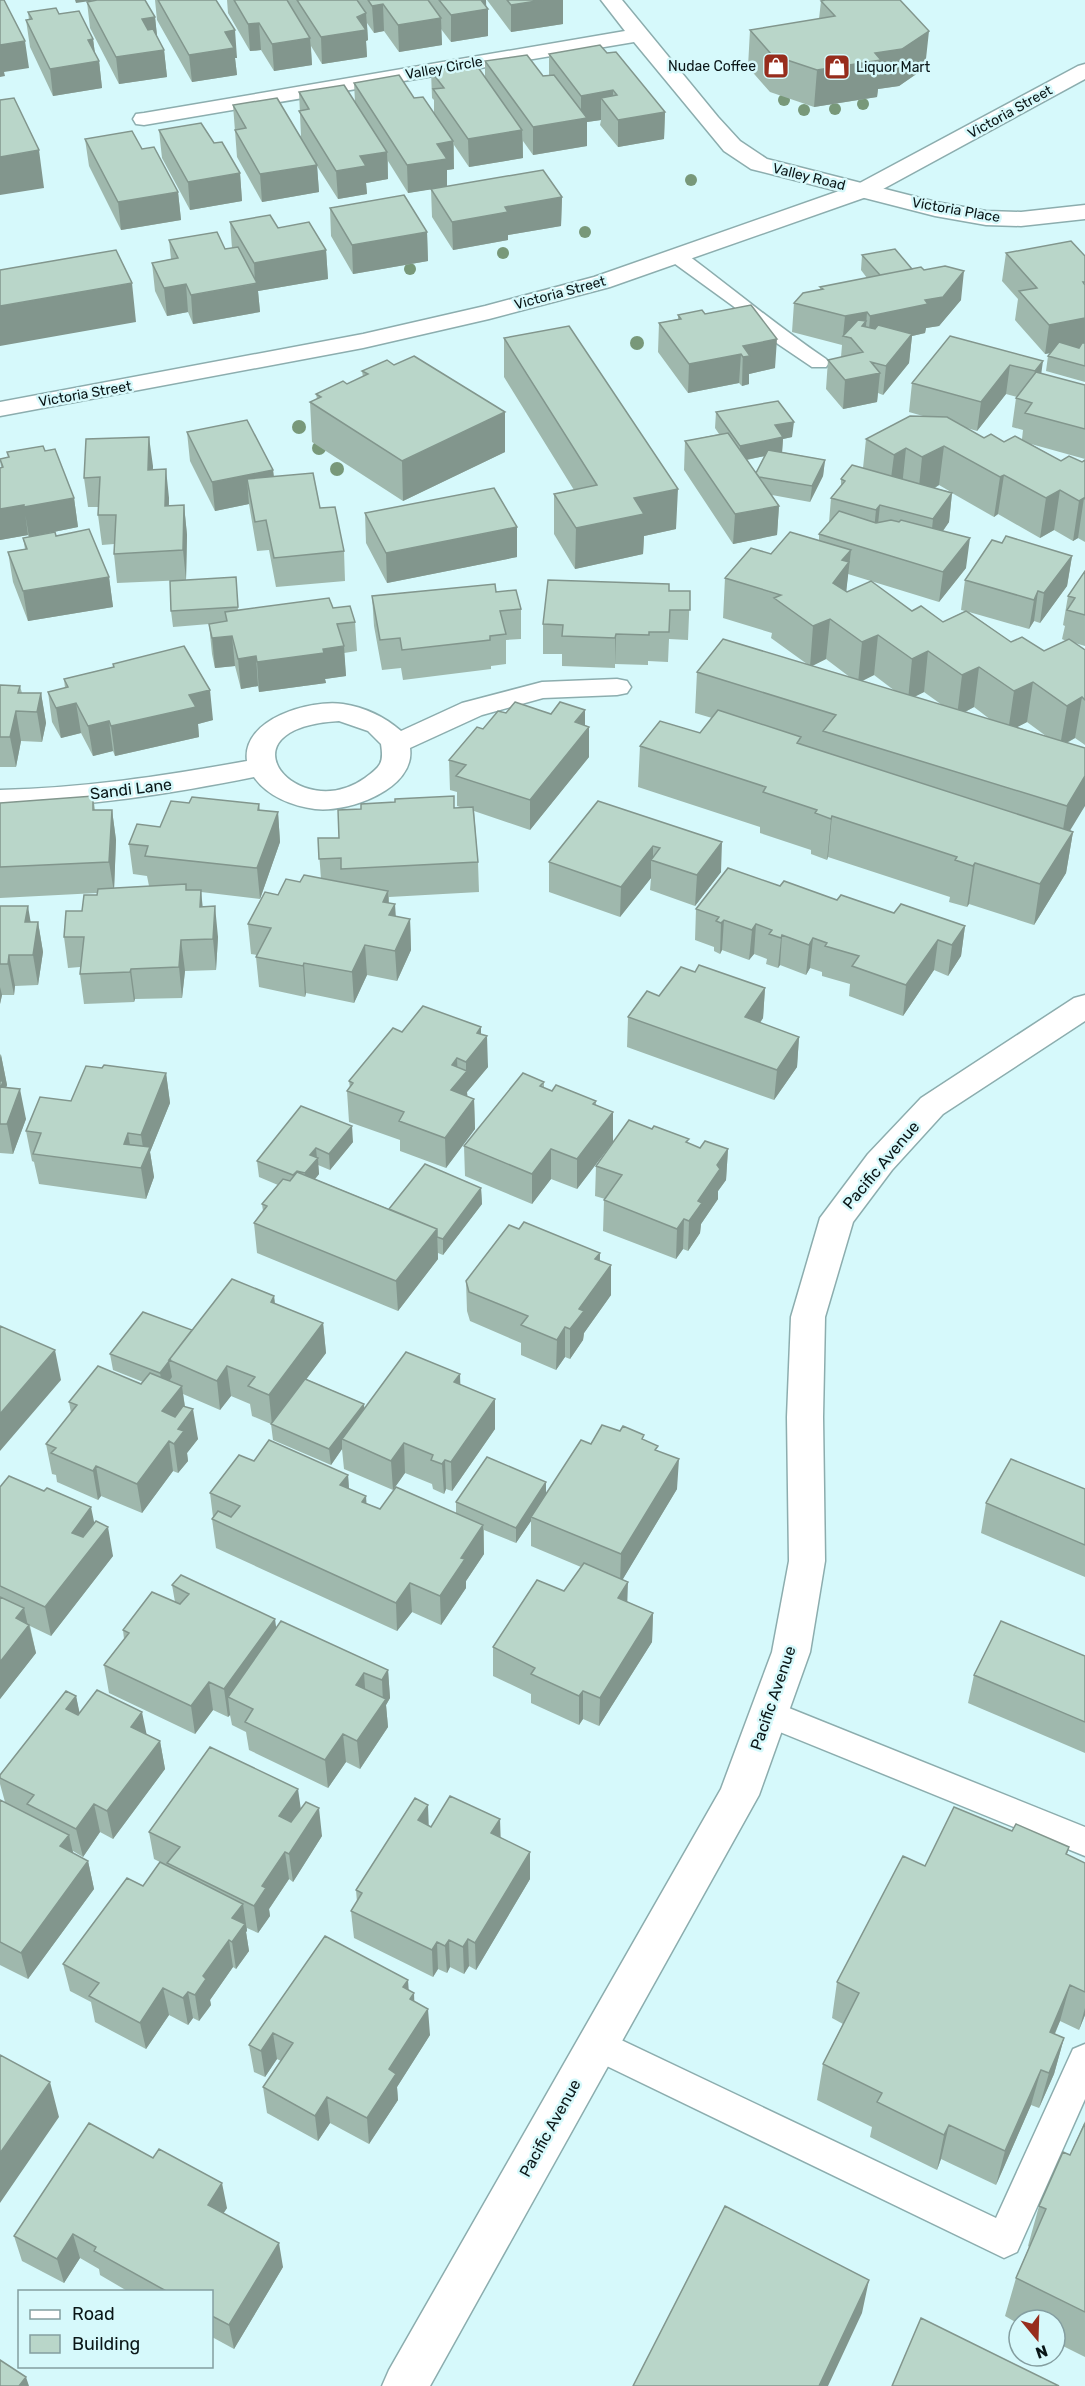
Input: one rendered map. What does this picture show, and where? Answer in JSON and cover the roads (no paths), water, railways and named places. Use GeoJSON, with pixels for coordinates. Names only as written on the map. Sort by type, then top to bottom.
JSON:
{"type":"FeatureCollection","features":[{"type":"Feature","properties":{"kind":"street","name":"Valley Road"},"geometry":{"type":"LineString","coordinates":[[611,0],[732,146],[759,164],[864,190]]}},
{"type":"Feature","properties":{"kind":"street","name":"Valley Circle"},"geometry":{"type":"LineString","coordinates":[[144,119],[639,35]]}},
{"type":"Feature","properties":{"kind":"street","name":"Victoria Street"},"geometry":{"type":"LineString","coordinates":[[0,409],[363,341],[602,282],[864,190],[1085,70]]}},
{"type":"Feature","properties":{"kind":"street","name":"Victoria Place"},"geometry":{"type":"LineString","coordinates":[[864,190],[986,218],[1021,219],[1085,212]]}},
{"type":"Feature","properties":{"kind":"street"},"geometry":{"type":"LineString","coordinates":[[397,743],[472,709],[542,690],[617,687]]}},
{"type":"Feature","properties":{"kind":"street"},"geometry":{"type":"LineString","coordinates":[[341,712],[366,717],[386,728],[397,743],[398,760],[389,777],[370,790],[344,798],[317,799],[291,794],[271,782],[260,767],[260,749],[270,734],[290,721],[314,714],[341,712]]}},
{"type":"Feature","properties":{"kind":"street","name":"Sandi Lane"},"geometry":{"type":"LineString","coordinates":[[0,799],[58,798],[157,787],[260,767]]}},
{"type":"Feature","properties":{"kind":"street","name":"Pacific Avenue"},"geometry":{"type":"LineString","coordinates":[[405,2386],[739,1795],[790,1652],[807,1560],[805,1417],[808,1317],[837,1218],[880,1162],[932,1106],[1085,1006]]}},
{"type":"Feature","properties":{"kind":"lane"},"geometry":{"type":"LineString","coordinates":[[678,257],[740,302],[785,340],[819,363]]}},
{"type":"Feature","properties":{"kind":"lane"},"geometry":{"type":"LineString","coordinates":[[769,1713],[1085,1842]]}},
{"type":"Feature","properties":{"kind":"lane"},"geometry":{"type":"LineString","coordinates":[[598,2045],[1004,2240],[1085,2060]]}},
{"type":"Feature","properties":{"kind":"place","name":"Nudae Coffee"},"geometry":{"type":"Point","coordinates":[776,66]}},
{"type":"Feature","properties":{"kind":"place","name":"Liquor Mart"},"geometry":{"type":"Point","coordinates":[837,67]}}]}
